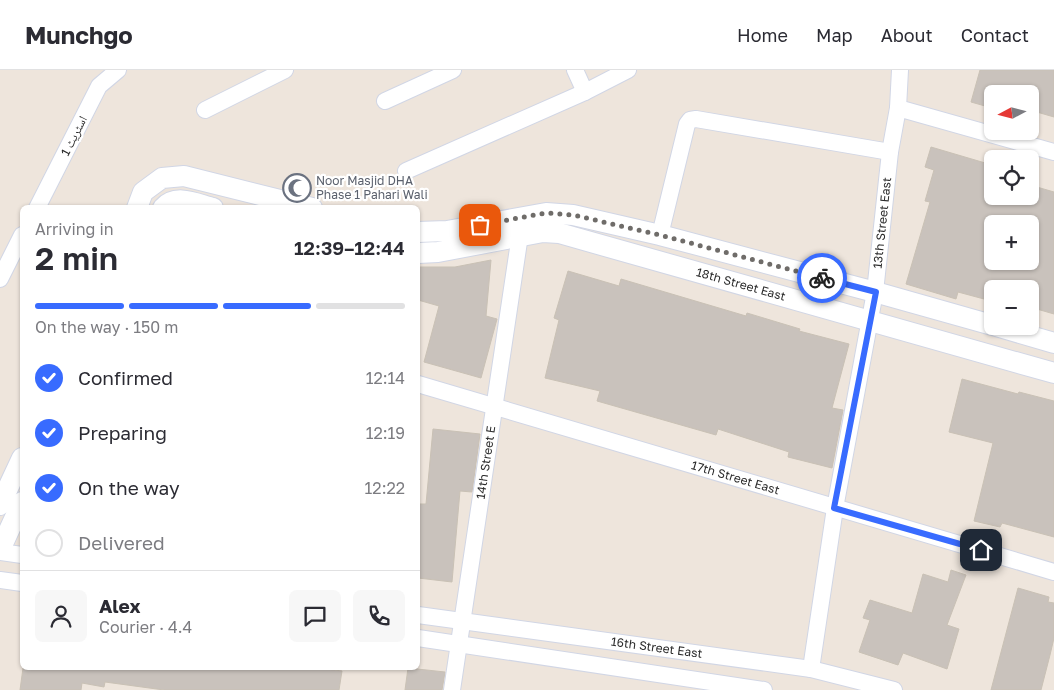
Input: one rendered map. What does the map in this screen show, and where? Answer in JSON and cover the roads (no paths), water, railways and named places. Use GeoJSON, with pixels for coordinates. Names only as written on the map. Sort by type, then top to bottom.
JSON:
{"type":"FeatureCollection","features":[{"type":"Feature","properties":{"kind":"street","name":"اسٹریٹ 1"},"geometry":{"type":"LineString","coordinates":[[39,205],[99,86],[118,70]]}},
{"type":"Feature","properties":{"kind":"street"},"geometry":{"type":"LineString","coordinates":[[205,110],[285,70]]}},
{"type":"Feature","properties":{"kind":"street"},"geometry":{"type":"LineString","coordinates":[[385,101],[454,70]]}},
{"type":"Feature","properties":{"kind":"street"},"geometry":{"type":"LineString","coordinates":[[575,70],[585,92]]}},
{"type":"Feature","properties":{"kind":"street"},"geometry":{"type":"LineString","coordinates":[[406,171],[585,92],[628,70]]}},
{"type":"Feature","properties":{"kind":"street","name":"13th Street East"},"geometry":{"type":"LineString","coordinates":[[811,669],[834,508],[876,292],[890,152],[898,108],[900,70]]}},
{"type":"Feature","properties":{"kind":"street"},"geometry":{"type":"LineString","coordinates":[[898,108],[1054,152]]}},
{"type":"Feature","properties":{"kind":"street"},"geometry":{"type":"LineString","coordinates":[[660,235],[687,124],[690,120],[696,119],[890,152]]}},
{"type":"Feature","properties":{"kind":"street"},"geometry":{"type":"LineString","coordinates":[[138,205],[143,192],[162,178],[184,176],[300,205]]}},
{"type":"Feature","properties":{"kind":"street"},"geometry":{"type":"LineString","coordinates":[[167,205],[172,201],[183,200],[202,205]]}},
{"type":"Feature","properties":{"kind":"street","name":"18th Street East"},"geometry":{"type":"LineString","coordinates":[[545,222],[573,215],[660,235],[876,292],[984,323]]}},
{"type":"Feature","properties":{"kind":"street"},"geometry":{"type":"LineString","coordinates":[[420,232],[545,222]]}},
{"type":"Feature","properties":{"kind":"street"},"geometry":{"type":"LineString","coordinates":[[420,253],[438,252],[520,235],[545,222]]}},
{"type":"Feature","properties":{"kind":"street","name":"18th Street East"},"geometry":{"type":"LineString","coordinates":[[545,222],[559,233],[1054,373]]}},
{"type":"Feature","properties":{"kind":"street","name":"14th Street E"},"geometry":{"type":"LineString","coordinates":[[452,690],[520,235]]}},
{"type":"Feature","properties":{"kind":"street"},"geometry":{"type":"LineString","coordinates":[[0,279],[4,260],[20,238]]}},
{"type":"Feature","properties":{"kind":"street","name":"18th Street East"},"geometry":{"type":"LineString","coordinates":[[1026,335],[1054,343]]}},
{"type":"Feature","properties":{"kind":"street","name":"17th Street East"},"geometry":{"type":"LineString","coordinates":[[420,385],[1054,572]]}},
{"type":"Feature","properties":{"kind":"street"},"geometry":{"type":"LineString","coordinates":[[0,505],[20,462]]}},
{"type":"Feature","properties":{"kind":"street"},"geometry":{"type":"LineString","coordinates":[[20,506],[0,551],[20,555]]}},
{"type":"Feature","properties":{"kind":"street"},"geometry":{"type":"LineString","coordinates":[[0,580],[20,583]]}},
{"type":"Feature","properties":{"kind":"street","name":"16th Street East"},"geometry":{"type":"LineString","coordinates":[[420,615],[811,669],[894,690]]}},
{"type":"Feature","properties":{"kind":"street","name":"16th Street East"},"geometry":{"type":"LineString","coordinates":[[420,638],[764,690]]}},
{"type":"Feature","properties":{"kind":"place","name":"Noor Masjid DHA Phase 1 Pahari Wali"},"geometry":{"type":"Point","coordinates":[297,188]}}]}
